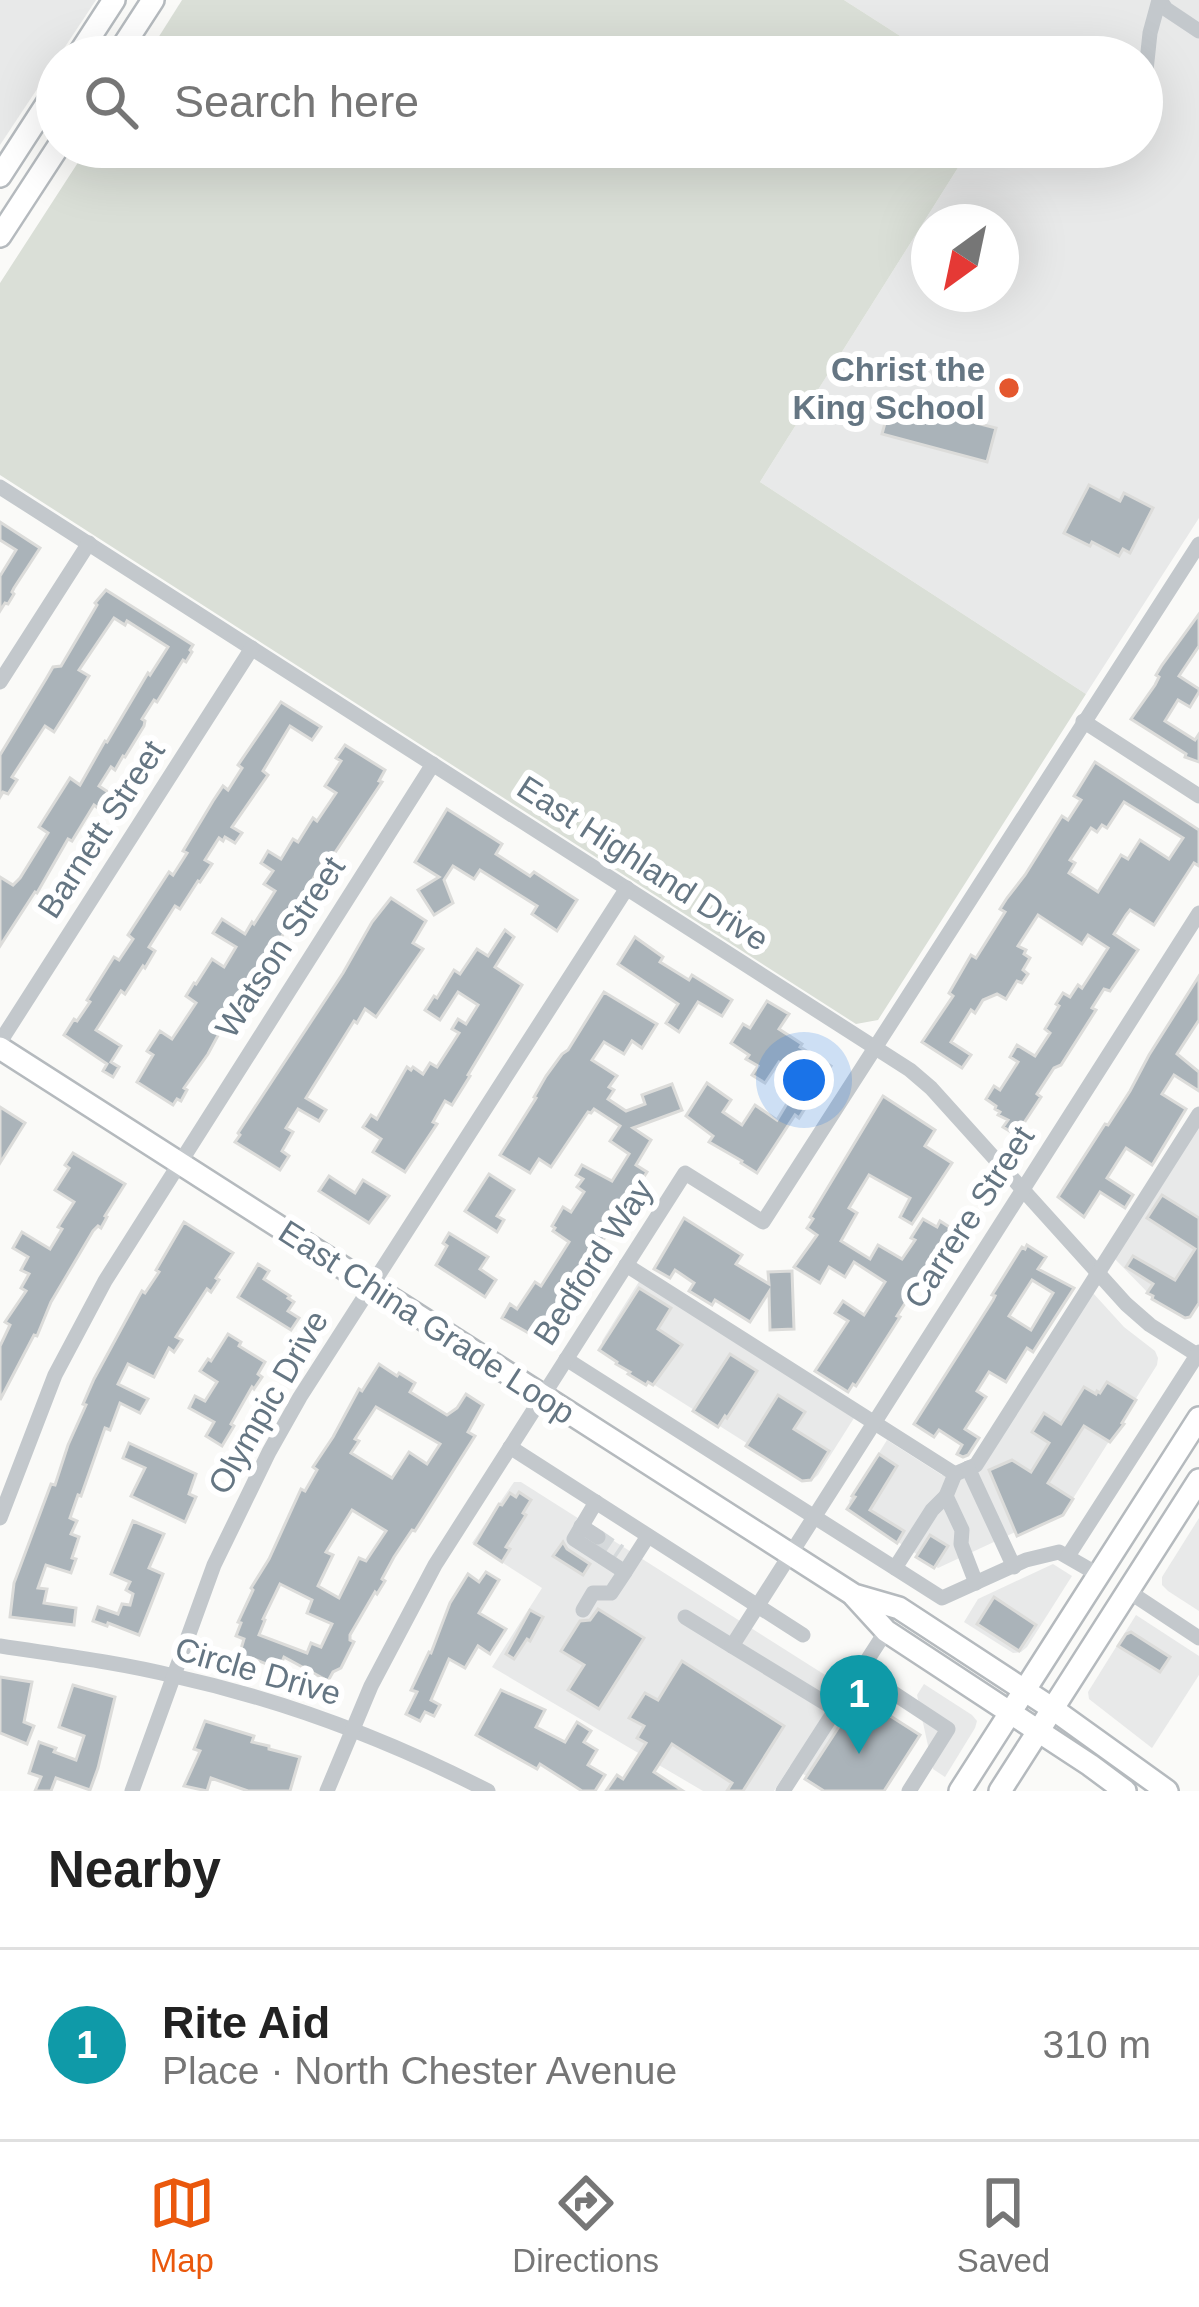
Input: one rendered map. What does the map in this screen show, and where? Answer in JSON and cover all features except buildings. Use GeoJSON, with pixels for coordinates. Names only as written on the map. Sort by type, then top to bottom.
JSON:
{"type":"FeatureCollection","features":[{"type":"Feature","properties":{"kind":"main road"},"geometry":{"type":"LineString","coordinates":[[91,36],[114,0]]}},
{"type":"Feature","properties":{"kind":"main road"},"geometry":{"type":"LineString","coordinates":[[130,36],[153,0]]}},
{"type":"Feature","properties":{"kind":"main road"},"geometry":{"type":"LineString","coordinates":[[0,176],[36,120]]}},
{"type":"Feature","properties":{"kind":"main road"},"geometry":{"type":"LineString","coordinates":[[0,236],[44,168]]}},
{"type":"Feature","properties":{"kind":"main road","name":"East China Grade Loop"},"geometry":{"type":"LineString","coordinates":[[0,1045],[854,1595],[886,1631],[1125,1791]]}},
{"type":"Feature","properties":{"kind":"main road"},"geometry":{"type":"LineString","coordinates":[[960,1791],[1024,1722],[1099,1575],[1199,1418]]}},
{"type":"Feature","properties":{"kind":"main road"},"geometry":{"type":"LineString","coordinates":[[1000,1791],[1024,1722],[1038,1700],[1128,1592],[1199,1480]]}},
{"type":"Feature","properties":{"kind":"main road","name":"East China Grade Loop"},"geometry":{"type":"LineString","coordinates":[[854,1595],[899,1608],[1167,1791]]}},
{"type":"Feature","properties":{"kind":"street"},"geometry":{"type":"LineString","coordinates":[[1159,0],[1199,31]]}},
{"type":"Feature","properties":{"kind":"street"},"geometry":{"type":"LineString","coordinates":[[1150,36],[1159,0]]}},
{"type":"Feature","properties":{"kind":"street","name":"East Highland Drive"},"geometry":{"type":"LineString","coordinates":[[0,487],[910,1070],[932,1088],[1126,1304],[1198,1354]]}},
{"type":"Feature","properties":{"kind":"street"},"geometry":{"type":"LineString","coordinates":[[0,682],[89,544]]}},
{"type":"Feature","properties":{"kind":"street","name":"Bedford Way"},"geometry":{"type":"LineString","coordinates":[[327,1791],[414,1601],[685,1173],[763,1222],[1199,544]]}},
{"type":"Feature","properties":{"kind":"street","name":"Barnett Street"},"geometry":{"type":"LineString","coordinates":[[0,1045],[252,649]]}},
{"type":"Feature","properties":{"kind":"street"},"geometry":{"type":"LineString","coordinates":[[1083,721],[1199,796]]}},
{"type":"Feature","properties":{"kind":"street","name":"Watson Street"},"geometry":{"type":"LineString","coordinates":[[0,1518],[34,1424],[79,1328],[205,1120],[433,764]]}},
{"type":"Feature","properties":{"kind":"street","name":"Olympic Drive"},"geometry":{"type":"LineString","coordinates":[[132,1791],[214,1565],[268,1451],[626,888]]}},
{"type":"Feature","properties":{"kind":"street","name":"Carrere Street"},"geometry":{"type":"LineString","coordinates":[[732,1646],[1199,913]]}},
{"type":"Feature","properties":{"kind":"street"},"geometry":{"type":"LineString","coordinates":[[895,1568],[961,1471],[976,1465],[1199,1114]]}},
{"type":"Feature","properties":{"kind":"street"},"geometry":{"type":"LineString","coordinates":[[626,1265],[873,1423],[961,1471],[1015,1567]]}},
{"type":"Feature","properties":{"kind":"street"},"geometry":{"type":"LineString","coordinates":[[1068,1556],[1198,1354]]}},
{"type":"Feature","properties":{"kind":"street"},"geometry":{"type":"LineString","coordinates":[[566,1359],[942,1598],[1027,1560],[1059,1552],[1099,1575]]}},
{"type":"Feature","properties":{"kind":"street"},"geometry":{"type":"LineString","coordinates":[[510,1447],[803,1635]]}},
{"type":"Feature","properties":{"kind":"street"},"geometry":{"type":"LineString","coordinates":[[946,1496],[962,1530],[961,1544],[976,1583]]}},
{"type":"Feature","properties":{"kind":"street"},"geometry":{"type":"LineString","coordinates":[[596,1502],[574,1539],[626,1561]]}},
{"type":"Feature","properties":{"kind":"street"},"geometry":{"type":"LineString","coordinates":[[581,1526],[598,1537]]}},
{"type":"Feature","properties":{"kind":"street"},"geometry":{"type":"LineString","coordinates":[[583,1610],[593,1593],[611,1593],[626,1561],[648,1535]]}},
{"type":"Feature","properties":{"kind":"street"},"geometry":{"type":"LineString","coordinates":[[1128,1592],[1199,1638]]}},
{"type":"Feature","properties":{"kind":"street"},"geometry":{"type":"LineString","coordinates":[[685,1617],[835,1709]]}},
{"type":"Feature","properties":{"kind":"street"},"geometry":{"type":"LineString","coordinates":[[783,1791],[886,1631]]}},
{"type":"Feature","properties":{"kind":"street","name":"Circle Drive"},"geometry":{"type":"LineString","coordinates":[[0,1646],[173,1675],[286,1706],[488,1791]]}},
{"type":"Feature","properties":{"kind":"street"},"geometry":{"type":"LineString","coordinates":[[860,1671],[948,1729],[909,1791]]}},
{"type":"Feature","properties":{"kind":"shaded area"},"geometry":{"type":"Polygon","coordinates":[[[0,0],[96,0],[72,36],[36,36],[36,91],[0,145],[0,0]]]}},
{"type":"Feature","properties":{"kind":"shaded area"},"geometry":{"type":"Polygon","coordinates":[[[182,0],[844,0],[900,36],[159,36],[182,0]]]}},
{"type":"Feature","properties":{"kind":"shaded area","name":"Christ the King School"},"geometry":{"type":"Polygon","coordinates":[[[844,0],[1199,0],[1199,518],[1086,694],[760,482],[911,242],[911,312],[1019,312],[1019,204],[935,204],[958,168],[1163,168],[1163,36],[900,36],[844,0]]]}},
{"type":"Feature","properties":{"kind":"shaded area"},"geometry":{"type":"Polygon","coordinates":[[[74,168],[958,168],[935,204],[911,204],[911,242],[760,482],[1086,694],[878,1020],[856,1024],[0,475],[0,283],[74,168]]]}},
{"type":"Feature","properties":{"kind":"shaded area"},"geometry":{"type":"Polygon","coordinates":[[[1199,1125],[1199,1298],[1186,1314],[1179,1315],[1156,1301],[1114,1258],[1199,1125]]]}},
{"type":"Feature","properties":{"kind":"shaded area"},"geometry":{"type":"Polygon","coordinates":[[[640,1280],[854,1418],[818,1475],[805,1480],[607,1355],[602,1341],[640,1280]]]}},
{"type":"Feature","properties":{"kind":"shaded area"},"geometry":{"type":"Polygon","coordinates":[[[1093,1293],[1158,1358],[1067,1508],[938,1568],[855,1514],[849,1501],[887,1440],[942,1475],[989,1456],[1093,1293]]]}},
{"type":"Feature","properties":{"kind":"shaded area"},"geometry":{"type":"Polygon","coordinates":[[[514,1482],[521,1482],[863,1699],[831,1791],[790,1766],[774,1791],[703,1791],[492,1667],[542,1588],[472,1543],[514,1482]]]}},
{"type":"Feature","properties":{"kind":"shaded area"},"geometry":{"type":"Polygon","coordinates":[[[1199,1518],[1199,1611],[1168,1591],[1162,1577],[1199,1518]]]}},
{"type":"Feature","properties":{"kind":"shaded area"},"geometry":{"type":"Polygon","coordinates":[[[1053,1564],[1072,1576],[1021,1652],[1013,1653],[964,1622],[978,1599],[1053,1564]]]}},
{"type":"Feature","properties":{"kind":"shaded area"},"geometry":{"type":"Polygon","coordinates":[[[1136,1615],[1199,1656],[1199,1675],[1152,1748],[1089,1699],[1088,1692],[1136,1615]]]}},
{"type":"Feature","properties":{"kind":"shaded area"},"geometry":{"type":"Polygon","coordinates":[[[924,1684],[977,1721],[945,1777],[933,1769],[917,1695],[924,1684]]]}},
{"type":"Feature","properties":{"kind":"tunnel"},"geometry":{"type":"LineString","coordinates":[[598,1537],[620,1552]]}},
{"type":"Feature","properties":{"kind":"place","name":"Christ the King School"},"geometry":{"type":"Point","coordinates":[1009,388]}},
{"type":"Feature","properties":{"kind":"place","name":"Rite Aid"},"geometry":{"type":"Point","coordinates":[859,1754]}}]}
